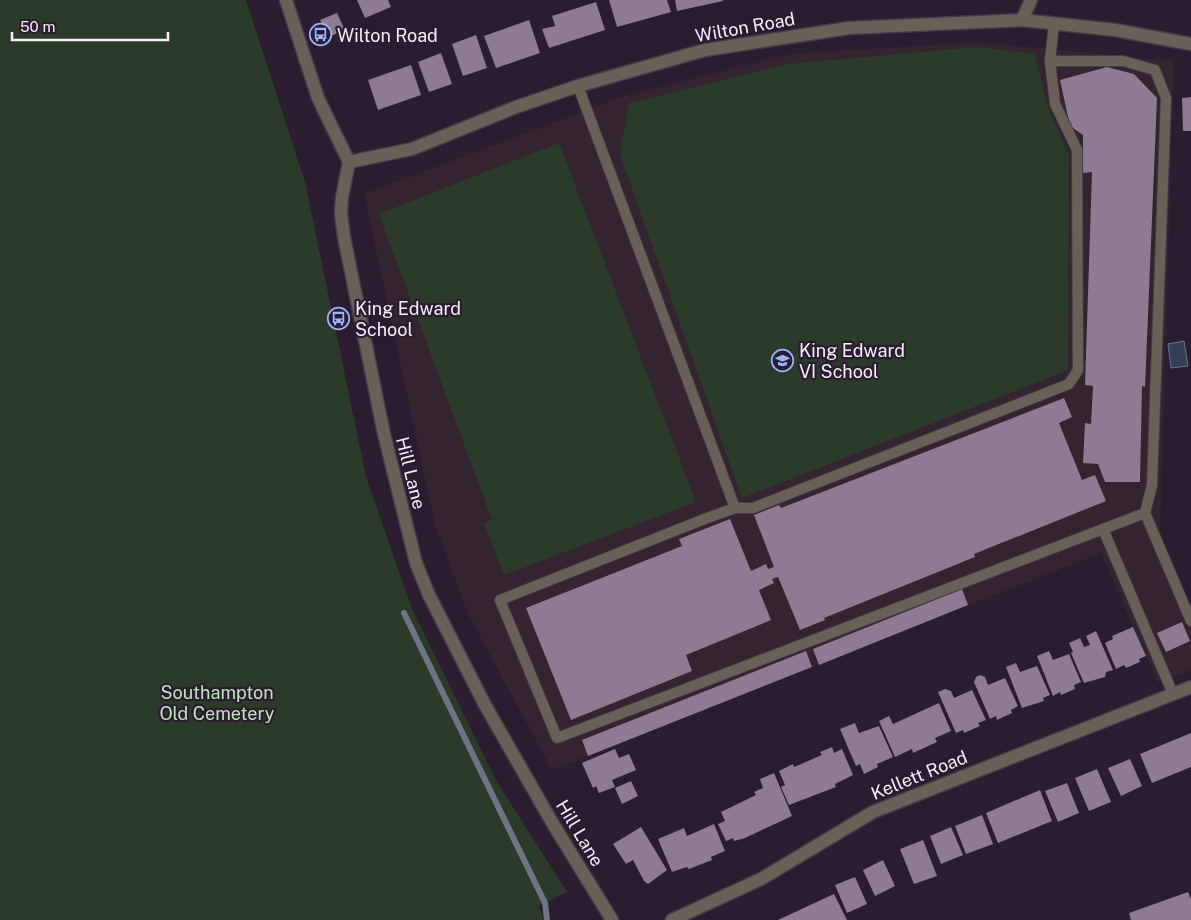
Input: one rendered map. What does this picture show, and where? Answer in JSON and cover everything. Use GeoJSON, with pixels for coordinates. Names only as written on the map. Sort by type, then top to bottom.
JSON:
{"type":"FeatureCollection","features":[{"type":"Feature","properties":{"kind":"street"},"geometry":{"type":"LineString","coordinates":[[286,0],[318,98],[349,162]]}},
{"type":"Feature","properties":{"kind":"street"},"geometry":{"type":"LineString","coordinates":[[1022,20],[1031,0]]}},
{"type":"Feature","properties":{"kind":"street","name":"Wilton Road"},"geometry":{"type":"LineString","coordinates":[[349,162],[412,149],[516,107],[578,86],[705,50],[849,28],[1022,20],[1115,30],[1191,44]]}},
{"type":"Feature","properties":{"kind":"street","name":"Hill Lane"},"geometry":{"type":"LineString","coordinates":[[349,162],[342,197],[341,214],[344,236],[384,434],[416,563],[429,595],[495,722],[553,824],[612,920]]}},
{"type":"Feature","properties":{"kind":"street","name":"Kellett Road"},"geometry":{"type":"LineString","coordinates":[[672,920],[760,879],[873,812],[1191,687]]}},
{"type":"Feature","properties":{"kind":"lane"},"geometry":{"type":"LineString","coordinates":[[1054,24],[1050,61],[1055,104],[1077,150],[1078,370],[1069,384],[753,508],[735,508],[500,600],[557,738],[1145,513]]}},
{"type":"Feature","properties":{"kind":"lane"},"geometry":{"type":"LineString","coordinates":[[1050,61],[1123,61],[1155,70],[1166,98],[1152,486],[1145,513],[1191,621]]}},
{"type":"Feature","properties":{"kind":"lane"},"geometry":{"type":"LineString","coordinates":[[578,86],[735,508]]}},
{"type":"Feature","properties":{"kind":"lane"},"geometry":{"type":"LineString","coordinates":[[1103,529],[1173,694]]}},
{"type":"Feature","properties":{"kind":"shaded area","name":"King Edward VI School"},"geometry":{"type":"Polygon","coordinates":[[[977,42],[1174,61],[1160,536],[1191,605],[1191,670],[1158,683],[1101,553],[552,770],[468,614],[435,525],[364,194],[624,96],[791,54],[977,42]]]}},
{"type":"Feature","properties":{"kind":"green space","name":"Southampton Old Cemetery"},"geometry":{"type":"Polygon","coordinates":[[[0,0],[246,0],[305,182],[366,477],[412,609],[497,782],[567,892],[539,906],[544,920],[0,920],[0,0]]]}},
{"type":"Feature","properties":{"kind":"green space"},"geometry":{"type":"Polygon","coordinates":[[[976,47],[1035,54],[1048,108],[1069,154],[1068,370],[742,498],[620,155],[629,103],[788,64],[976,47]]]}},
{"type":"Feature","properties":{"kind":"green space"},"geometry":{"type":"Polygon","coordinates":[[[559,143],[696,502],[504,575],[484,523],[492,520],[379,214],[559,143]]]}},
{"type":"Feature","properties":{"kind":"water"},"geometry":{"type":"Polygon","coordinates":[[[1184,341],[1188,366],[1171,368],[1168,344],[1184,341]]]}},
{"type":"Feature","properties":{"kind":"building"},"geometry":{"type":"Polygon","coordinates":[[[357,0],[388,0],[391,7],[365,18],[357,0]]]}},
{"type":"Feature","properties":{"kind":"building"},"geometry":{"type":"Polygon","coordinates":[[[609,0],[667,0],[671,12],[617,27],[609,0]]]}},
{"type":"Feature","properties":{"kind":"building"},"geometry":{"type":"Polygon","coordinates":[[[675,0],[723,0],[723,1],[677,11],[675,0]]]}},
{"type":"Feature","properties":{"kind":"building"},"geometry":{"type":"Polygon","coordinates":[[[596,2],[605,30],[549,48],[542,29],[555,26],[552,16],[596,2]]]}},
{"type":"Feature","properties":{"kind":"building"},"geometry":{"type":"Polygon","coordinates":[[[337,13],[345,30],[328,37],[320,20],[337,13]]]}},
{"type":"Feature","properties":{"kind":"building"},"geometry":{"type":"Polygon","coordinates":[[[529,20],[540,53],[496,68],[484,36],[529,20]]]}},
{"type":"Feature","properties":{"kind":"building"},"geometry":{"type":"Polygon","coordinates":[[[476,35],[487,68],[463,76],[452,44],[476,35]]]}},
{"type":"Feature","properties":{"kind":"building"},"geometry":{"type":"Polygon","coordinates":[[[441,53],[452,84],[429,92],[418,62],[441,53]]]}},
{"type":"Feature","properties":{"kind":"building"},"geometry":{"type":"Polygon","coordinates":[[[411,65],[421,95],[378,110],[368,80],[411,65]]]}},
{"type":"Feature","properties":{"kind":"building"},"geometry":{"type":"Polygon","coordinates":[[[1107,67],[1134,74],[1157,98],[1145,387],[1142,386],[1140,482],[1105,482],[1098,464],[1083,463],[1085,423],[1091,424],[1093,386],[1085,385],[1092,172],[1083,173],[1083,135],[1070,126],[1060,80],[1107,67]]]}},
{"type":"Feature","properties":{"kind":"building"},"geometry":{"type":"Polygon","coordinates":[[[1191,97],[1191,131],[1183,131],[1182,98],[1191,97]]]}},
{"type":"Feature","properties":{"kind":"building"},"geometry":{"type":"Polygon","coordinates":[[[1064,398],[1072,417],[1059,423],[1082,480],[1095,475],[1106,501],[974,554],[975,557],[824,618],[825,620],[800,630],[778,577],[772,579],[774,583],[759,590],[771,620],[686,655],[692,671],[571,720],[526,608],[682,546],[679,539],[730,519],[751,571],[766,564],[768,569],[774,567],[754,515],[779,505],[781,508],[1064,398]]]}},
{"type":"Feature","properties":{"kind":"building"},"geometry":{"type":"Polygon","coordinates":[[[962,589],[968,605],[819,665],[813,649],[962,589]]]}},
{"type":"Feature","properties":{"kind":"building"},"geometry":{"type":"Polygon","coordinates":[[[1182,622],[1190,641],[1166,652],[1157,633],[1182,622]]]}},
{"type":"Feature","properties":{"kind":"building"},"geometry":{"type":"Polygon","coordinates":[[[1133,627],[1146,656],[1139,659],[1140,662],[1126,668],[1124,665],[1116,669],[1105,643],[1113,639],[1112,636],[1133,627]]]}},
{"type":"Feature","properties":{"kind":"building"},"geometry":{"type":"Polygon","coordinates":[[[1096,631],[1113,670],[1106,672],[1105,677],[1084,683],[1071,653],[1073,652],[1069,643],[1080,638],[1084,647],[1090,645],[1086,636],[1096,631]]]}},
{"type":"Feature","properties":{"kind":"building"},"geometry":{"type":"Polygon","coordinates":[[[806,651],[812,667],[588,756],[582,740],[806,651]]]}},
{"type":"Feature","properties":{"kind":"building"},"geometry":{"type":"Polygon","coordinates":[[[1049,651],[1053,660],[1069,654],[1081,682],[1074,685],[1075,689],[1061,695],[1060,692],[1053,696],[1037,656],[1049,651]]]}},
{"type":"Feature","properties":{"kind":"building"},"geometry":{"type":"Polygon","coordinates":[[[1016,663],[1020,672],[1037,666],[1050,695],[1043,698],[1044,701],[1022,708],[1006,667],[1016,663]]]}},
{"type":"Feature","properties":{"kind":"building"},"geometry":{"type":"Polygon","coordinates":[[[980,675],[985,677],[988,685],[1005,678],[1018,706],[1011,710],[1012,713],[997,720],[996,716],[990,719],[974,682],[976,677],[980,675]]]}},
{"type":"Feature","properties":{"kind":"building"},"geometry":{"type":"Polygon","coordinates":[[[945,689],[951,691],[954,698],[972,690],[986,720],[978,723],[980,726],[964,733],[963,730],[956,733],[938,692],[945,689]]]}},
{"type":"Feature","properties":{"kind":"building"},"geometry":{"type":"Polygon","coordinates":[[[939,703],[951,731],[935,738],[937,742],[913,753],[912,749],[895,757],[879,721],[889,716],[893,724],[939,703]]]}},
{"type":"Feature","properties":{"kind":"building"},"geometry":{"type":"Polygon","coordinates":[[[855,723],[859,733],[879,726],[893,757],[877,764],[878,767],[864,774],[860,764],[856,766],[840,729],[855,723]]]}},
{"type":"Feature","properties":{"kind":"building"},"geometry":{"type":"Polygon","coordinates":[[[1191,733],[1191,767],[1152,783],[1140,754],[1191,733]]]}},
{"type":"Feature","properties":{"kind":"building"},"geometry":{"type":"Polygon","coordinates":[[[832,747],[834,753],[842,749],[853,775],[835,784],[836,787],[789,805],[781,787],[785,785],[779,771],[793,764],[794,767],[822,755],[820,752],[832,747]]]}},
{"type":"Feature","properties":{"kind":"building"},"geometry":{"type":"Polygon","coordinates":[[[615,749],[619,758],[629,754],[636,770],[612,780],[615,787],[599,793],[596,786],[593,788],[582,763],[615,749]]]}},
{"type":"Feature","properties":{"kind":"building"},"geometry":{"type":"Polygon","coordinates":[[[1130,759],[1142,786],[1121,796],[1108,768],[1130,759]]]}},
{"type":"Feature","properties":{"kind":"building"},"geometry":{"type":"Polygon","coordinates":[[[1097,769],[1111,802],[1089,811],[1075,778],[1097,769]]]}},
{"type":"Feature","properties":{"kind":"building"},"geometry":{"type":"Polygon","coordinates":[[[774,773],[792,816],[745,838],[734,841],[733,838],[726,841],[718,824],[725,821],[721,812],[756,795],[754,792],[763,788],[760,779],[774,773]]]}},
{"type":"Feature","properties":{"kind":"building"},"geometry":{"type":"Polygon","coordinates":[[[631,781],[638,796],[622,804],[615,788],[631,781]]]}},
{"type":"Feature","properties":{"kind":"building"},"geometry":{"type":"Polygon","coordinates":[[[1067,783],[1079,813],[1058,822],[1045,791],[1067,783]]]}},
{"type":"Feature","properties":{"kind":"building"},"geometry":{"type":"Polygon","coordinates":[[[1040,790],[1052,821],[998,843],[986,813],[1040,790]]]}},
{"type":"Feature","properties":{"kind":"building"},"geometry":{"type":"Polygon","coordinates":[[[982,815],[993,844],[966,854],[955,826],[982,815]]]}},
{"type":"Feature","properties":{"kind":"building"},"geometry":{"type":"Polygon","coordinates":[[[714,824],[725,851],[711,857],[712,860],[689,869],[687,867],[672,872],[658,839],[684,828],[687,836],[714,824]]]}},
{"type":"Feature","properties":{"kind":"building"},"geometry":{"type":"Polygon","coordinates":[[[641,827],[667,870],[648,884],[644,881],[633,860],[626,864],[613,844],[641,827]]]}},
{"type":"Feature","properties":{"kind":"building"},"geometry":{"type":"Polygon","coordinates":[[[951,827],[963,855],[941,864],[930,836],[951,827]]]}},
{"type":"Feature","properties":{"kind":"building"},"geometry":{"type":"Polygon","coordinates":[[[923,840],[937,876],[914,884],[900,849],[923,840]]]}},
{"type":"Feature","properties":{"kind":"building"},"geometry":{"type":"Polygon","coordinates":[[[883,860],[895,886],[875,896],[863,870],[883,860]]]}},
{"type":"Feature","properties":{"kind":"building"},"geometry":{"type":"Polygon","coordinates":[[[855,877],[867,904],[847,913],[835,885],[855,877]]]}},
{"type":"Feature","properties":{"kind":"building"},"geometry":{"type":"Polygon","coordinates":[[[1188,892],[1191,899],[1191,920],[1131,920],[1129,913],[1188,892]]]}},
{"type":"Feature","properties":{"kind":"building"},"geometry":{"type":"Polygon","coordinates":[[[834,894],[847,920],[778,920],[808,906],[834,894]]]}},
{"type":"Feature","properties":{"kind":"waterway"},"geometry":{"type":"LineString","coordinates":[[404,613],[545,903],[547,920]]}},
{"type":"Feature","properties":{"kind":"place","name":"Wilton Road"},"geometry":{"type":"Point","coordinates":[321,35]}},
{"type":"Feature","properties":{"kind":"place","name":"King Edward School"},"geometry":{"type":"Point","coordinates":[339,318]}},
{"type":"Feature","properties":{"kind":"place","name":"King Edward VI School"},"geometry":{"type":"Point","coordinates":[783,360]}}]}
